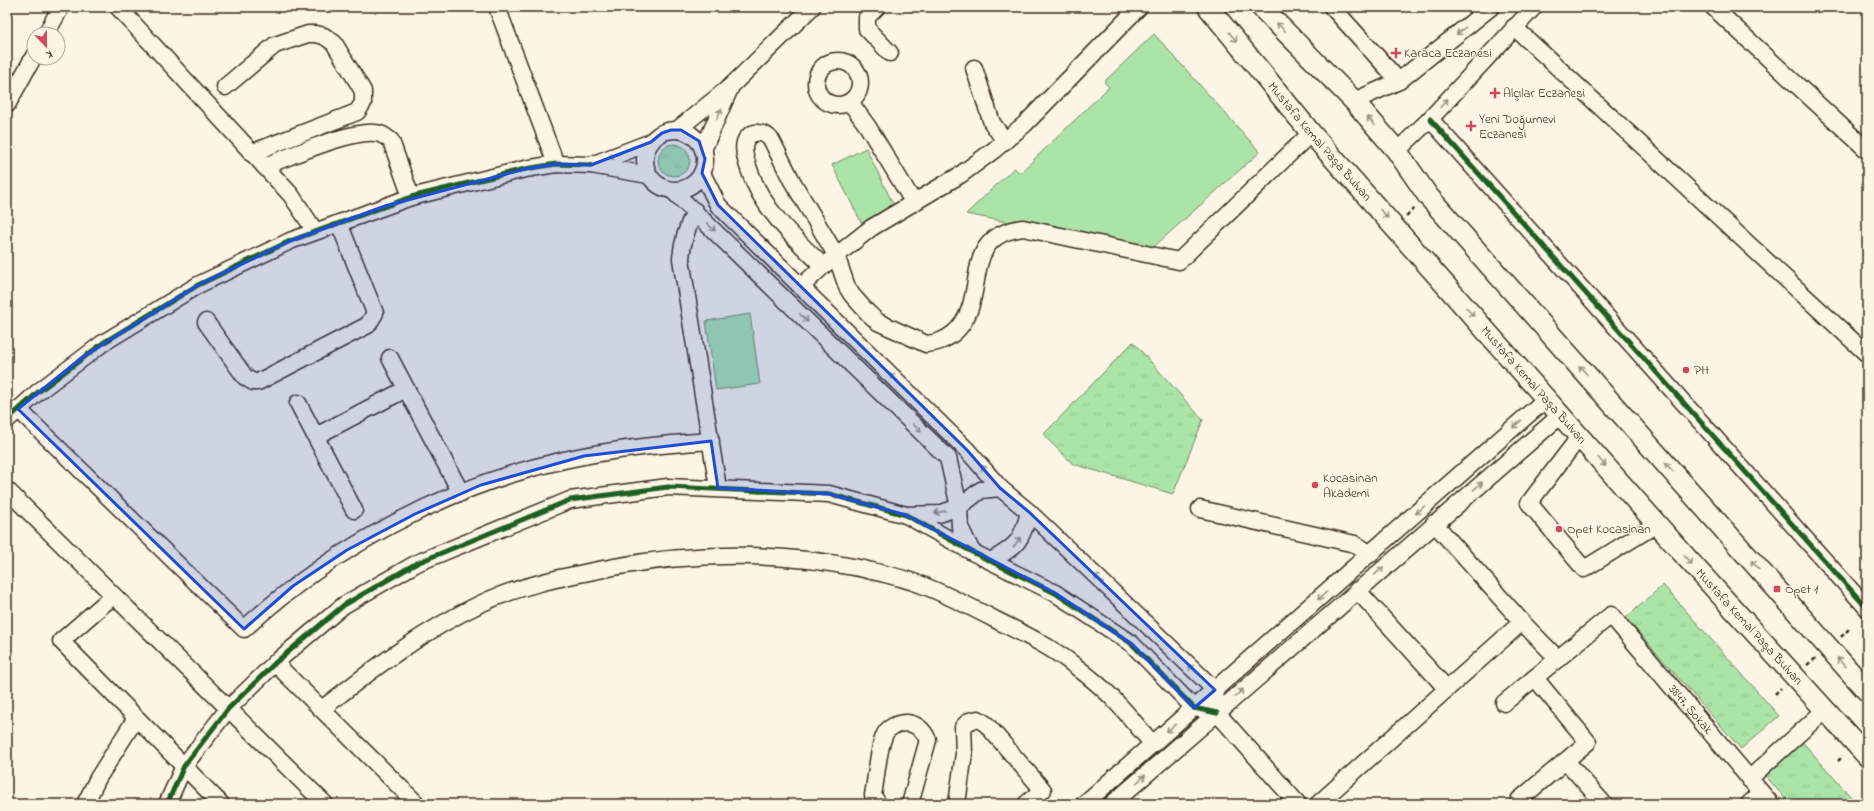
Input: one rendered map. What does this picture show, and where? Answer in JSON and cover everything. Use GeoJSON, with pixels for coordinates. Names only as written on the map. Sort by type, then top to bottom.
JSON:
{"type":"FeatureCollection","features":[{"type":"Feature","properties":{"kind":"main road","name":"Mustafa Kemal Paşa Bulvarı"},"geometry":{"type":"LineString","coordinates":[[1208,7],[1311,133],[1657,524],[1867,756]]}},
{"type":"Feature","properties":{"kind":"main road"},"geometry":{"type":"LineString","coordinates":[[1261,7],[1354,101],[1397,151],[1428,196],[1828,647],[1864,682]]}},
{"type":"Feature","properties":{"kind":"street"},"geometry":{"type":"LineString","coordinates":[[50,26],[61,7]]}},
{"type":"Feature","properties":{"kind":"street"},"geometry":{"type":"LineString","coordinates":[[118,7],[290,195],[315,231]]}},
{"type":"Feature","properties":{"kind":"street"},"geometry":{"type":"LineString","coordinates":[[497,7],[556,164]]}},
{"type":"Feature","properties":{"kind":"street"},"geometry":{"type":"LineString","coordinates":[[677,130],[731,86],[812,7]]}},
{"type":"Feature","properties":{"kind":"street"},"geometry":{"type":"LineString","coordinates":[[877,7],[867,17],[867,29],[890,53]]}},
{"type":"Feature","properties":{"kind":"street"},"geometry":{"type":"LineString","coordinates":[[801,286],[822,266],[871,228],[960,175],[1006,141],[1025,124],[1139,7]]}},
{"type":"Feature","properties":{"kind":"street"},"geometry":{"type":"LineString","coordinates":[[1332,7],[1399,81]]}},
{"type":"Feature","properties":{"kind":"street"},"geometry":{"type":"LineString","coordinates":[[1354,101],[1399,81],[1491,7]]}},
{"type":"Feature","properties":{"kind":"street"},"geometry":{"type":"LineString","coordinates":[[1397,151],[1430,119],[1534,7]]}},
{"type":"Feature","properties":{"kind":"street"},"geometry":{"type":"LineString","coordinates":[[1713,7],[1867,150]]}},
{"type":"Feature","properties":{"kind":"street"},"geometry":{"type":"LineString","coordinates":[[1514,28],[1867,354]]}},
{"type":"Feature","properties":{"kind":"street"},"geometry":{"type":"LineString","coordinates":[[225,86],[275,45],[308,34],[316,34],[324,36],[334,43],[362,91],[363,102],[357,112],[252,153]]}},
{"type":"Feature","properties":{"kind":"street"},"geometry":{"type":"LineString","coordinates":[[7,105],[28,66]]}},
{"type":"Feature","properties":{"kind":"street"},"geometry":{"type":"LineString","coordinates":[[974,68],[992,123],[1006,141]]}},
{"type":"Feature","properties":{"kind":"street"},"geometry":{"type":"LineString","coordinates":[[703,150],[731,86]]}},
{"type":"Feature","properties":{"kind":"street"},"geometry":{"type":"LineString","coordinates":[[850,102],[868,127],[914,203]]}},
{"type":"Feature","properties":{"kind":"street"},"geometry":{"type":"LineString","coordinates":[[1430,119],[1867,608]]}},
{"type":"Feature","properties":{"kind":"street"},"geometry":{"type":"LineString","coordinates":[[591,164],[651,142],[662,133],[677,130],[691,134],[698,141],[703,150],[705,160],[702,173],[692,185],[683,190],[673,191],[654,183],[648,175],[644,156],[651,142]]}},
{"type":"Feature","properties":{"kind":"street"},"geometry":{"type":"LineString","coordinates":[[264,166],[347,136],[364,132],[376,133],[384,135],[391,141],[411,197]]}},
{"type":"Feature","properties":{"kind":"street"},"geometry":{"type":"LineString","coordinates":[[822,266],[787,231],[755,184],[750,172],[744,146],[745,142],[751,135],[761,132],[769,137],[792,181],[836,255],[847,287],[868,313],[878,322],[926,344],[934,344],[946,339],[964,322],[972,303],[980,257],[990,242],[998,236],[1014,229],[1023,228],[1179,261],[1311,133]]}},
{"type":"Feature","properties":{"kind":"street"},"geometry":{"type":"LineString","coordinates":[[7,420],[18,409],[84,356],[153,312],[198,285],[315,231],[411,197],[518,171],[556,164],[591,164],[648,175]]}},
{"type":"Feature","properties":{"kind":"street"},"geometry":{"type":"LineString","coordinates":[[702,173],[718,205],[967,450],[1000,488],[1029,512],[1215,690],[1217,713]]}},
{"type":"Feature","properties":{"kind":"street"},"geometry":{"type":"LineString","coordinates":[[673,191],[948,458],[959,507],[960,528],[972,552]]}},
{"type":"Feature","properties":{"kind":"street"},"geometry":{"type":"LineString","coordinates":[[695,211],[681,245],[681,259],[718,488]]}},
{"type":"Feature","properties":{"kind":"street"},"geometry":{"type":"LineString","coordinates":[[206,322],[245,377],[253,382],[258,382],[368,325],[375,313],[339,223]]}},
{"type":"Feature","properties":{"kind":"street"},"geometry":{"type":"LineString","coordinates":[[390,358],[461,493]]}},
{"type":"Feature","properties":{"kind":"street"},"geometry":{"type":"LineString","coordinates":[[316,436],[406,389]]}},
{"type":"Feature","properties":{"kind":"street"},"geometry":{"type":"LineString","coordinates":[[1084,804],[1546,399]]}},
{"type":"Feature","properties":{"kind":"street"},"geometry":{"type":"LineString","coordinates":[[298,403],[354,510]]}},
{"type":"Feature","properties":{"kind":"street"},"geometry":{"type":"LineString","coordinates":[[18,409],[244,629],[293,586],[347,550],[415,514],[461,493],[513,474],[571,458],[624,449],[711,441]]}},
{"type":"Feature","properties":{"kind":"street"},"geometry":{"type":"LineString","coordinates":[[1112,804],[1434,523],[1561,415]]}},
{"type":"Feature","properties":{"kind":"street"},"geometry":{"type":"LineString","coordinates":[[1580,436],[1529,503],[1584,569],[1657,524]]}},
{"type":"Feature","properties":{"kind":"street"},"geometry":{"type":"LineString","coordinates":[[168,804],[184,766],[228,709],[275,663],[344,605],[417,563],[570,500],[668,487],[829,494],[906,515],[972,552],[1055,593],[1132,644],[1194,708],[1217,713],[1298,804]]}},
{"type":"Feature","properties":{"kind":"street"},"geometry":{"type":"LineString","coordinates":[[906,515],[938,514],[959,507],[981,490],[1000,488]]}},
{"type":"Feature","properties":{"kind":"street"},"geometry":{"type":"LineString","coordinates":[[7,490],[325,804]]}},
{"type":"Feature","properties":{"kind":"street"},"geometry":{"type":"LineString","coordinates":[[1200,509],[1346,542],[1359,546],[1371,554]]}},
{"type":"Feature","properties":{"kind":"street"},"geometry":{"type":"LineString","coordinates":[[991,561],[1012,549],[1025,530],[1029,512]]}},
{"type":"Feature","properties":{"kind":"street"},"geometry":{"type":"LineString","coordinates":[[1434,523],[1522,622],[1558,659],[1504,704]]}},
{"type":"Feature","properties":{"kind":"street"},"geometry":{"type":"LineString","coordinates":[[322,709],[378,666],[433,629],[482,604],[512,591],[544,581],[638,563],[699,556],[768,556],[806,559],[880,573],[921,584],[967,605],[1044,645],[1074,664],[1116,701],[1153,744]]}},
{"type":"Feature","properties":{"kind":"street"},"geometry":{"type":"LineString","coordinates":[[1357,590],[1447,689]]}},
{"type":"Feature","properties":{"kind":"street"},"geometry":{"type":"LineString","coordinates":[[114,596],[61,641],[221,804]]}},
{"type":"Feature","properties":{"kind":"street","name":"3847. Sokak"},"geometry":{"type":"LineString","coordinates":[[1558,659],[1611,615],[1766,799]]}},
{"type":"Feature","properties":{"kind":"street"},"geometry":{"type":"LineString","coordinates":[[1318,804],[1522,622]]}},
{"type":"Feature","properties":{"kind":"street"},"geometry":{"type":"LineString","coordinates":[[275,663],[418,804]]}},
{"type":"Feature","properties":{"kind":"street"},"geometry":{"type":"LineString","coordinates":[[1518,804],[1519,800],[1588,742],[1535,678]]}},
{"type":"Feature","properties":{"kind":"street"},"geometry":{"type":"LineString","coordinates":[[1749,779],[1826,710]]}},
{"type":"Feature","properties":{"kind":"street"},"geometry":{"type":"LineString","coordinates":[[85,804],[98,778],[136,718]]}},
{"type":"Feature","properties":{"kind":"street"},"geometry":{"type":"LineString","coordinates":[[957,804],[964,753],[963,727],[969,721],[978,719],[986,724],[1043,790],[1026,804]]}},
{"type":"Feature","properties":{"kind":"street"},"geometry":{"type":"LineString","coordinates":[[878,804],[873,795],[884,736],[892,727],[904,723],[916,726],[925,734],[928,740],[910,804]]}},
{"type":"Feature","properties":{"kind":"street"},"geometry":{"type":"LineString","coordinates":[[1566,761],[1604,804]]}},
{"type":"Feature","properties":{"kind":"street"},"geometry":{"type":"LineString","coordinates":[[1749,804],[1766,799]]}},
{"type":"Feature","properties":{"kind":"path"},"geometry":{"type":"LineString","coordinates":[[1775,694],[1849,629]]}},
{"type":"Feature","properties":{"kind":"highlighted area"},"geometry":{"type":"Polygon","coordinates":[[[671,130],[681,130],[699,141],[705,159],[702,173],[718,205],[967,450],[1000,488],[1029,512],[1215,690],[1194,708],[1132,644],[1055,593],[906,515],[829,494],[718,488],[711,441],[584,456],[481,485],[415,514],[347,550],[293,586],[244,629],[18,409],[84,356],[198,285],[290,241],[385,206],[525,169],[556,164],[591,165],[651,142],[662,133],[671,130]]]}},
{"type":"Feature","properties":{"kind":"green space"},"geometry":{"type":"Polygon","coordinates":[[[1154,34],[1260,152],[1150,250],[966,214],[1014,168],[1020,173],[1109,87],[1104,82],[1154,34]]]}},
{"type":"Feature","properties":{"kind":"green space"},"geometry":{"type":"Polygon","coordinates":[[[671,144],[677,144],[686,148],[690,160],[686,172],[677,176],[671,176],[662,172],[658,163],[658,157],[662,148],[671,144]]]}},
{"type":"Feature","properties":{"kind":"green space"},"geometry":{"type":"Polygon","coordinates":[[[866,148],[895,208],[862,224],[832,165],[866,148]]]}},
{"type":"Feature","properties":{"kind":"green space"},"geometry":{"type":"Polygon","coordinates":[[[750,314],[760,384],[716,390],[706,321],[750,314]]]}},
{"type":"Feature","properties":{"kind":"green space"},"geometry":{"type":"Polygon","coordinates":[[[1133,342],[1203,420],[1173,494],[1073,464],[1043,435],[1133,342]]]}},
{"type":"Feature","properties":{"kind":"green space"},"geometry":{"type":"Polygon","coordinates":[[[1663,585],[1779,716],[1741,749],[1626,618],[1663,585]]]}},
{"type":"Feature","properties":{"kind":"green space"},"geometry":{"type":"Polygon","coordinates":[[[1799,738],[1857,804],[1790,804],[1761,771],[1799,738]]]}},
{"type":"Feature","properties":{"kind":"cycle path"},"geometry":{"type":"LineString","coordinates":[[1430,119],[1867,608]]}},
{"type":"Feature","properties":{"kind":"cycle path"},"geometry":{"type":"LineString","coordinates":[[7,420],[38,392],[103,343],[198,285],[290,241],[411,197],[525,169],[556,164],[591,165]]}},
{"type":"Feature","properties":{"kind":"cycle path"},"geometry":{"type":"LineString","coordinates":[[167,804],[184,766],[228,709],[275,663],[344,605],[417,563],[570,500],[668,487],[829,494],[906,515],[972,552],[1055,593],[1132,644],[1194,708],[1217,713]]}},
{"type":"Feature","properties":{"kind":"place","name":"Karaca Eczanesi"},"geometry":{"type":"Point","coordinates":[1396,53]}},
{"type":"Feature","properties":{"kind":"place","name":"Alçılar Eczanesi"},"geometry":{"type":"Point","coordinates":[1495,93]}},
{"type":"Feature","properties":{"kind":"place","name":"Yeni Doğumevi Eczanesi"},"geometry":{"type":"Point","coordinates":[1471,126]}},
{"type":"Feature","properties":{"kind":"place","name":"Ptt"},"geometry":{"type":"Point","coordinates":[1686,370]}},
{"type":"Feature","properties":{"kind":"place","name":"Kocasinan Akademi"},"geometry":{"type":"Point","coordinates":[1315,485]}},
{"type":"Feature","properties":{"kind":"place","name":"Opet Kocasinan"},"geometry":{"type":"Point","coordinates":[1559,529]}},
{"type":"Feature","properties":{"kind":"place","name":"Opet 1"},"geometry":{"type":"Point","coordinates":[1777,589]}}]}
